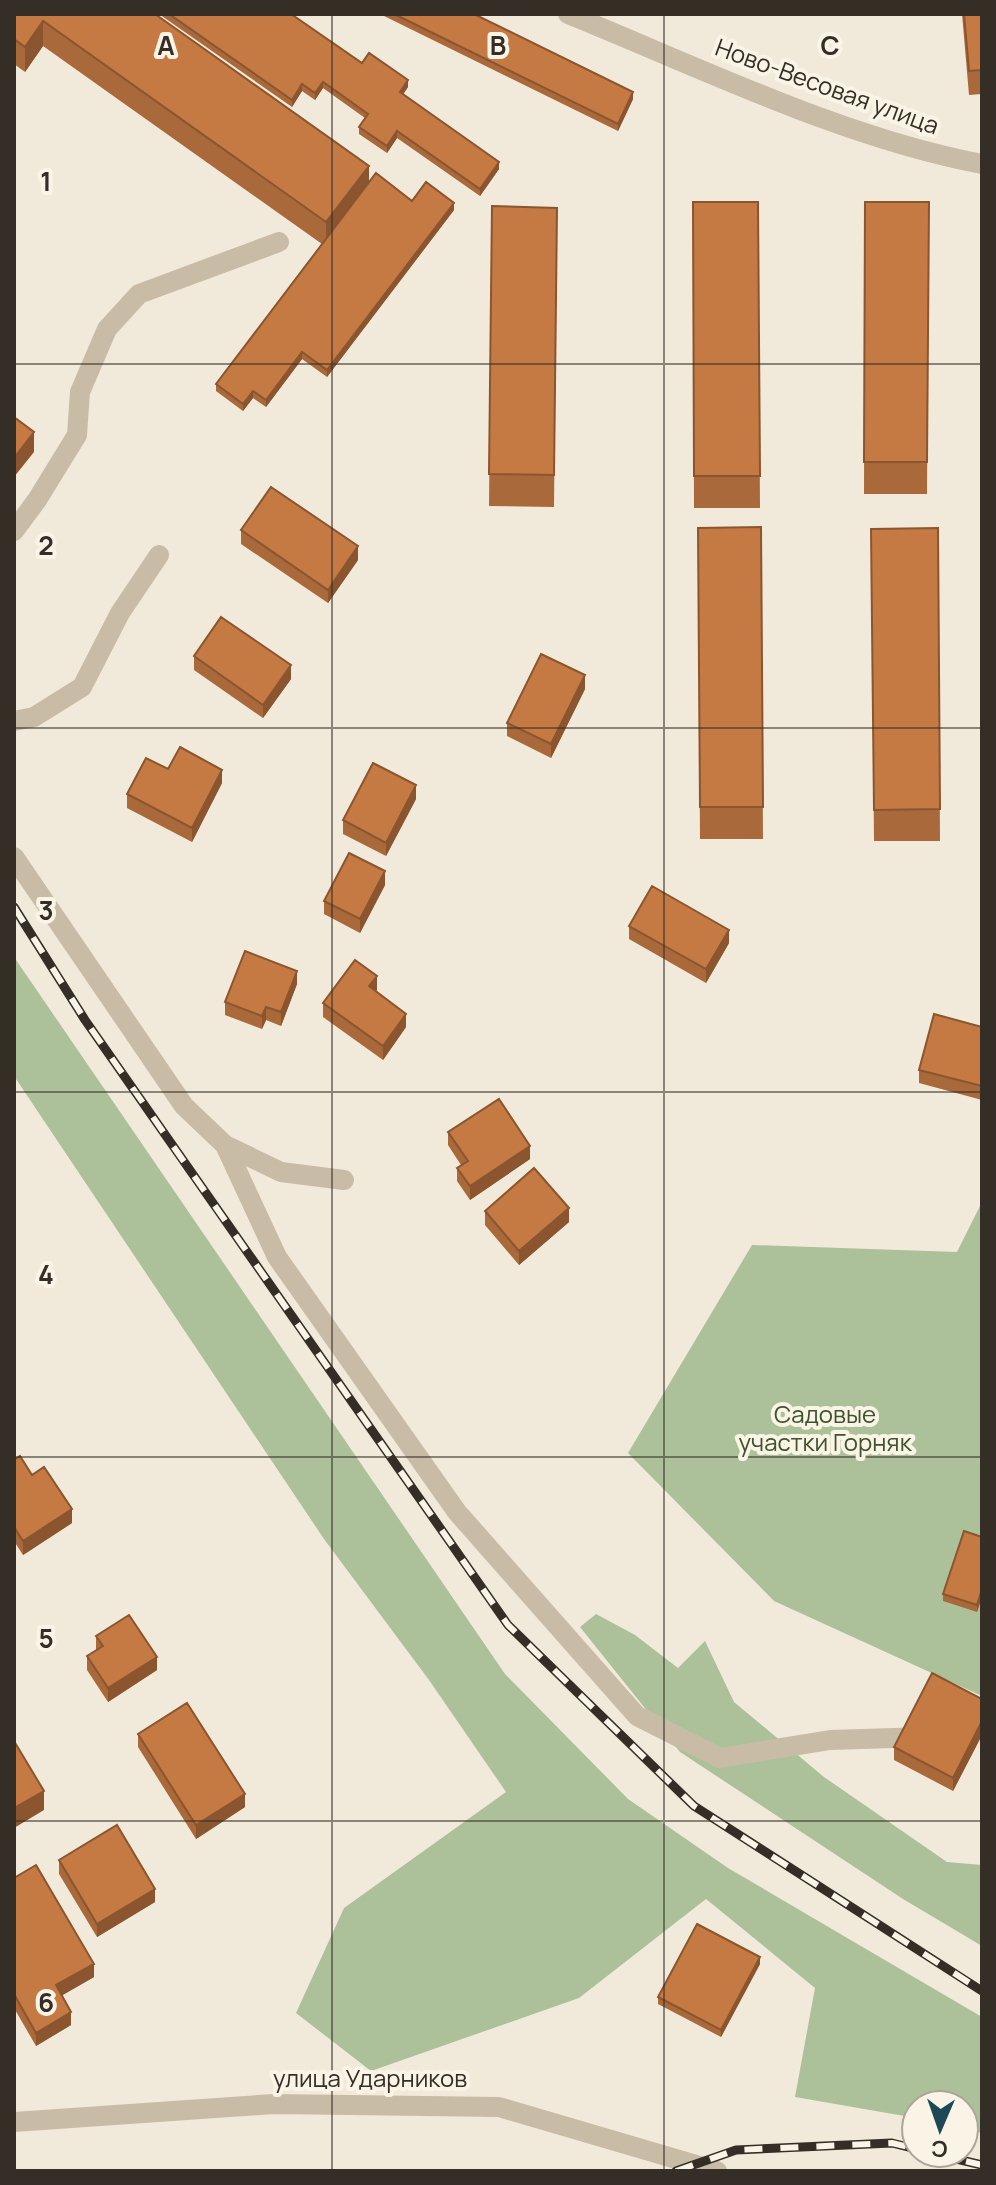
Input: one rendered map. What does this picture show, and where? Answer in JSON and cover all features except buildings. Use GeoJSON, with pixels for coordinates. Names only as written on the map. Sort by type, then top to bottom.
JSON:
{"type":"FeatureCollection","features":[{"type":"Feature","properties":{"kind":"street","name":"Ново-Весовая улица"},"geometry":{"type":"LineString","coordinates":[[568,14],[821,118],[941,156],[982,164]]}},
{"type":"Feature","properties":{"kind":"street"},"geometry":{"type":"LineString","coordinates":[[14,531],[77,435],[80,392],[107,329],[139,294],[279,242]]}},
{"type":"Feature","properties":{"kind":"street"},"geometry":{"type":"LineString","coordinates":[[14,721],[34,717],[82,687],[120,613],[159,555]]}},
{"type":"Feature","properties":{"kind":"street"},"geometry":{"type":"LineString","coordinates":[[14,857],[184,1106],[225,1145],[281,1172],[344,1180]]}},
{"type":"Feature","properties":{"kind":"street"},"geometry":{"type":"LineString","coordinates":[[225,1145],[277,1257],[457,1512],[637,1716],[720,1758],[830,1740],[952,1736]]}},
{"type":"Feature","properties":{"kind":"street","name":"улица Ударников"},"geometry":{"type":"LineString","coordinates":[[14,2122],[274,2104],[499,2107],[717,2171]]}},
{"type":"Feature","properties":{"kind":"green space"},"geometry":{"type":"Polygon","coordinates":[[[14,957],[505,1674],[628,1799],[728,1868],[982,2017],[982,2133],[980,2089],[900,2089],[900,2115],[795,2097],[815,1988],[706,1899],[579,1998],[371,2071],[296,2013],[344,1908],[506,1792],[429,1680],[324,1539],[14,1076],[14,957]]]}},
{"type":"Feature","properties":{"kind":"green space","name":"Садовые участки Горняк"},"geometry":{"type":"Polygon","coordinates":[[[982,1202],[982,1696],[774,1601],[628,1453],[752,1245],[957,1252],[982,1202]]]}},
{"type":"Feature","properties":{"kind":"green space"},"geometry":{"type":"Polygon","coordinates":[[[596,1614],[635,1635],[678,1668],[705,1641],[734,1702],[824,1777],[947,1862],[982,1865],[982,1946],[903,1899],[680,1752],[580,1627],[596,1614]]]}},
{"type":"Feature","properties":{"kind":"railway"},"geometry":{"type":"LineString","coordinates":[[14,907],[85,1020],[508,1625],[694,1806],[982,1991]]}},
{"type":"Feature","properties":{"kind":"railway"},"geometry":{"type":"LineString","coordinates":[[676,2171],[736,2150],[900,2145]]}}]}
